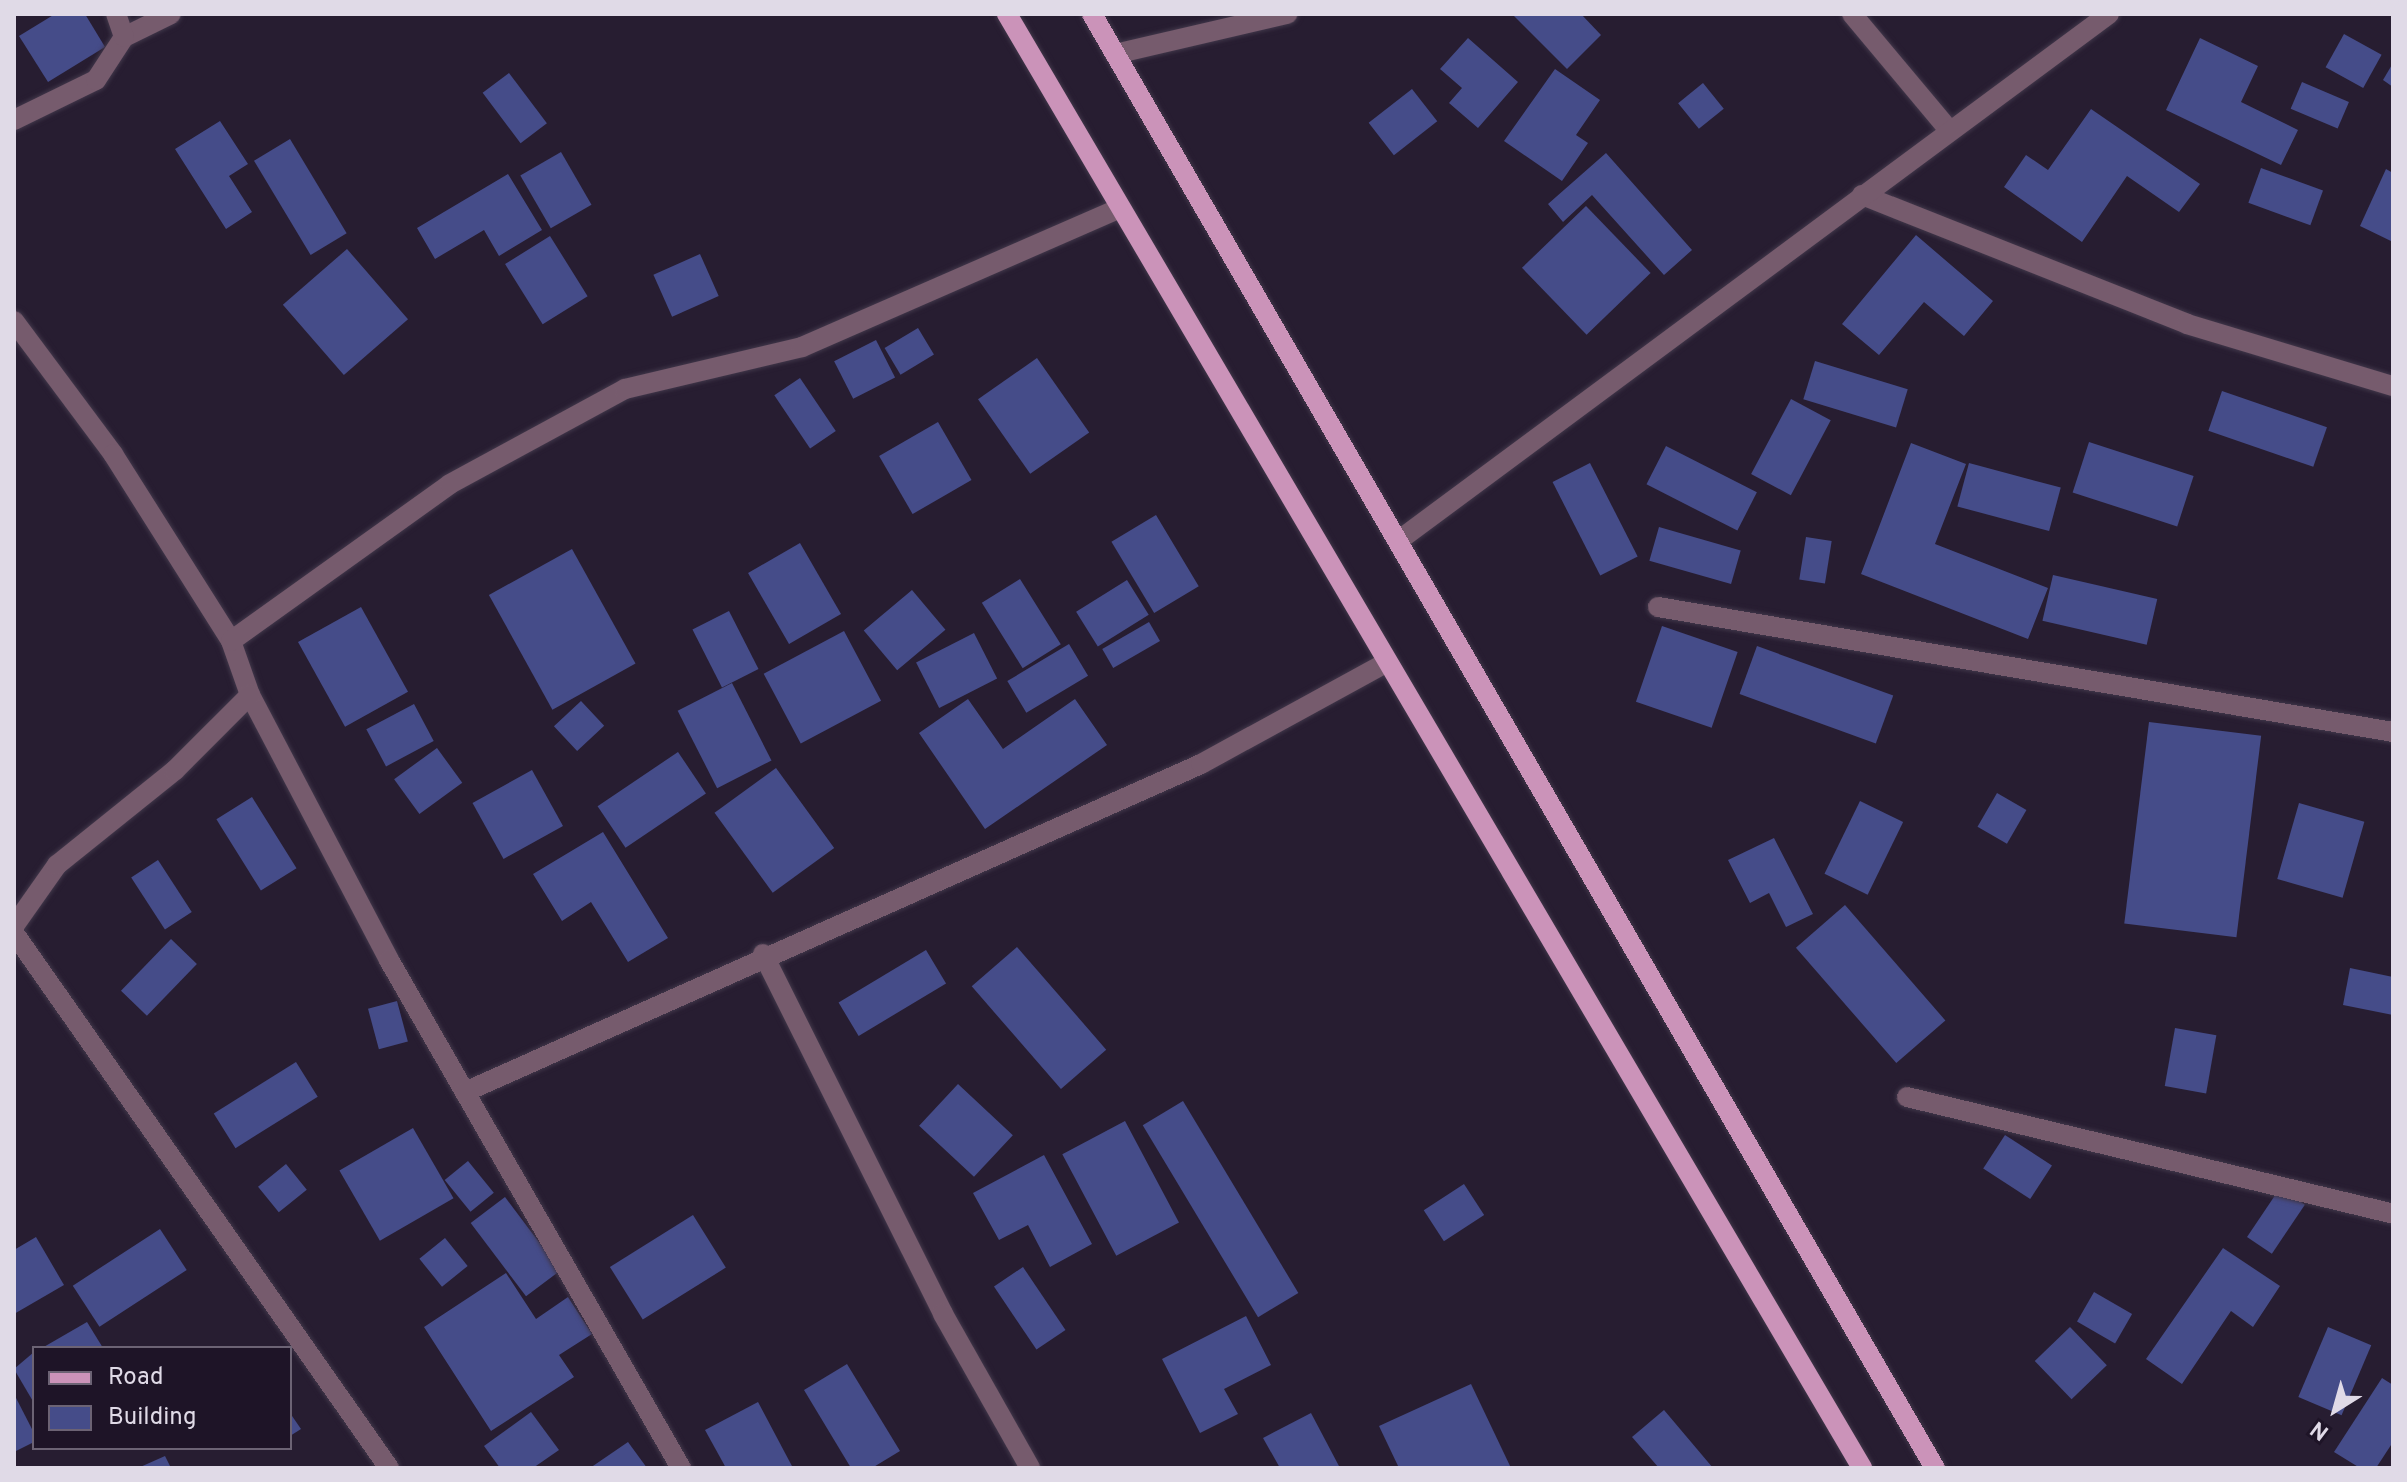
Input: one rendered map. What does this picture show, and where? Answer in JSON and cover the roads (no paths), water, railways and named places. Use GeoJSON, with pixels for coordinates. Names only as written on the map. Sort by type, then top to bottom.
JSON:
{"type":"FeatureCollection","features":[{"type":"Feature","properties":{"kind":"main road"},"geometry":{"type":"LineString","coordinates":[[1007,14],[1862,1468]]}},
{"type":"Feature","properties":{"kind":"main road"},"geometry":{"type":"LineString","coordinates":[[1092,14],[1935,1468]]}},
{"type":"Feature","properties":{"kind":"street"},"geometry":{"type":"LineString","coordinates":[[116,14],[124,37]]}},
{"type":"Feature","properties":{"kind":"street"},"geometry":{"type":"LineString","coordinates":[[14,120],[96,80],[124,37],[171,14]]}},
{"type":"Feature","properties":{"kind":"street"},"geometry":{"type":"LineString","coordinates":[[1115,54],[1287,14]]}},
{"type":"Feature","properties":{"kind":"street"},"geometry":{"type":"LineString","coordinates":[[1852,14],[1949,130]]}},
{"type":"Feature","properties":{"kind":"street"},"geometry":{"type":"LineString","coordinates":[[1398,541],[2109,14]]}},
{"type":"Feature","properties":{"kind":"street"},"geometry":{"type":"LineString","coordinates":[[1862,195],[2187,324],[2393,386]]}},
{"type":"Feature","properties":{"kind":"street"},"geometry":{"type":"LineString","coordinates":[[231,641],[450,484],[625,389],[802,347],[1120,208]]}},
{"type":"Feature","properties":{"kind":"street"},"geometry":{"type":"LineString","coordinates":[[14,321],[113,454],[231,641],[250,695],[465,1092],[681,1468]]}},
{"type":"Feature","properties":{"kind":"street"},"geometry":{"type":"LineString","coordinates":[[1658,607],[2393,732]]}},
{"type":"Feature","properties":{"kind":"street"},"geometry":{"type":"LineString","coordinates":[[465,1092],[763,954],[1201,764],[1387,662]]}},
{"type":"Feature","properties":{"kind":"street"},"geometry":{"type":"LineString","coordinates":[[14,926],[57,865],[175,770],[250,695]]}},
{"type":"Feature","properties":{"kind":"street"},"geometry":{"type":"LineString","coordinates":[[14,933],[389,1468]]}},
{"type":"Feature","properties":{"kind":"street"},"geometry":{"type":"LineString","coordinates":[[763,954],[943,1314],[1030,1468]]}},
{"type":"Feature","properties":{"kind":"street"},"geometry":{"type":"LineString","coordinates":[[1907,1097],[2393,1214]]}}]}
